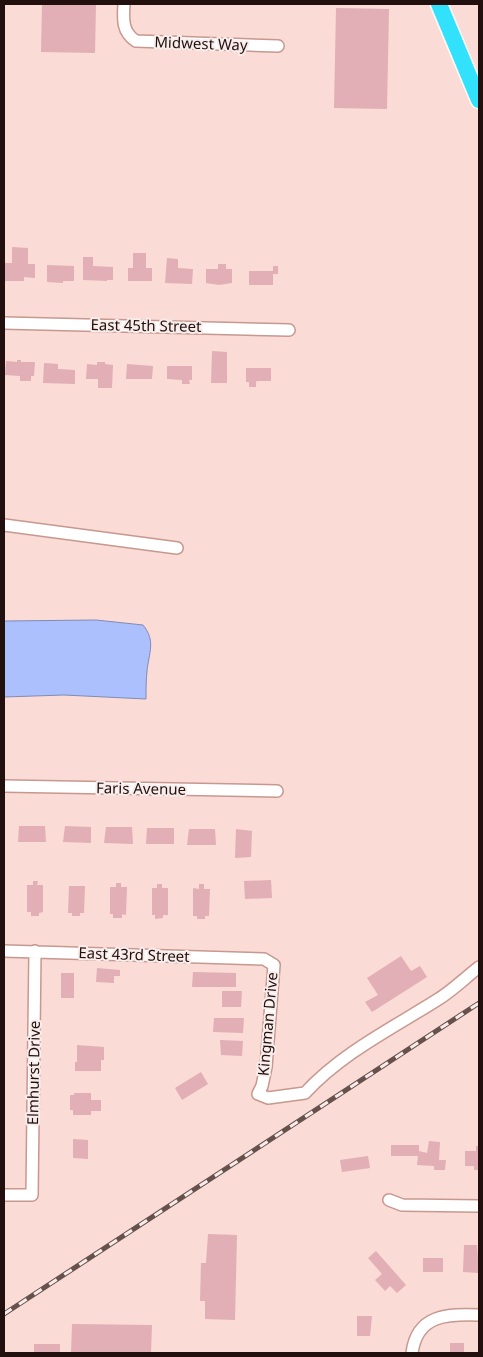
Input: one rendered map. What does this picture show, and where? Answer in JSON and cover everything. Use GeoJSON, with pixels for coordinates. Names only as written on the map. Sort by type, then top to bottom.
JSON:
{"type":"FeatureCollection","features":[{"type":"Feature","properties":{"kind":"highway"},"geometry":{"type":"LineString","coordinates":[[439,4],[479,100]]}},
{"type":"Feature","properties":{"kind":"street","name":"Midwest Way"},"geometry":{"type":"LineString","coordinates":[[124,4],[124,25],[127,34],[136,41],[278,46]]}},
{"type":"Feature","properties":{"kind":"street","name":"East 45th Street"},"geometry":{"type":"LineString","coordinates":[[4,323],[289,330]]}},
{"type":"Feature","properties":{"kind":"street"},"geometry":{"type":"LineString","coordinates":[[4,525],[176,548]]}},
{"type":"Feature","properties":{"kind":"street","name":"Faris Avenue"},"geometry":{"type":"LineString","coordinates":[[4,786],[277,791]]}},
{"type":"Feature","properties":{"kind":"street","name":"East 43rd Street"},"geometry":{"type":"LineString","coordinates":[[4,951],[264,960]]}},
{"type":"Feature","properties":{"kind":"street","name":"Elmhurst Drive"},"geometry":{"type":"LineString","coordinates":[[4,1195],[32,1195],[35,952]]}},
{"type":"Feature","properties":{"kind":"street","name":"Kingman Drive"},"geometry":{"type":"LineString","coordinates":[[264,960],[274,965],[266,1067],[262,1086],[258,1094],[268,1098],[305,1093],[315,1082],[362,1044],[438,999],[479,967]]}},
{"type":"Feature","properties":{"kind":"street"},"geometry":{"type":"LineString","coordinates":[[389,1200],[402,1205],[479,1206]]}},
{"type":"Feature","properties":{"kind":"street"},"geometry":{"type":"LineString","coordinates":[[412,1353],[419,1334],[428,1323],[451,1314],[479,1315]]}},
{"type":"Feature","properties":{"kind":"water"},"geometry":{"type":"Polygon","coordinates":[[[96,620],[143,625],[147,631],[151,647],[146,699],[64,695],[4,697],[4,621],[96,620]]]}},
{"type":"Feature","properties":{"kind":"building"},"geometry":{"type":"Polygon","coordinates":[[[42,4],[96,4],[95,53],[41,52],[42,4]]]}},
{"type":"Feature","properties":{"kind":"building"},"geometry":{"type":"Polygon","coordinates":[[[336,8],[389,9],[387,109],[334,108],[336,8]]]}},
{"type":"Feature","properties":{"kind":"building"},"geometry":{"type":"Polygon","coordinates":[[[12,247],[28,248],[28,264],[35,264],[35,278],[24,277],[24,281],[4,281],[4,263],[12,263],[12,247]]]}},
{"type":"Feature","properties":{"kind":"building"},"geometry":{"type":"Polygon","coordinates":[[[133,253],[146,253],[146,268],[152,268],[152,281],[128,281],[128,268],[133,268],[133,253]]]}},
{"type":"Feature","properties":{"kind":"building"},"geometry":{"type":"Polygon","coordinates":[[[83,257],[93,257],[93,266],[113,267],[113,280],[83,280],[83,257]]]}},
{"type":"Feature","properties":{"kind":"building"},"geometry":{"type":"Polygon","coordinates":[[[167,258],[178,259],[178,268],[193,269],[192,284],[165,283],[167,258]]]}},
{"type":"Feature","properties":{"kind":"building"},"geometry":{"type":"Polygon","coordinates":[[[218,264],[226,264],[226,269],[232,269],[232,283],[219,285],[206,283],[206,269],[218,269],[218,264]]]}},
{"type":"Feature","properties":{"kind":"building"},"geometry":{"type":"Polygon","coordinates":[[[47,265],[74,266],[74,281],[63,281],[63,283],[47,282],[47,265]]]}},
{"type":"Feature","properties":{"kind":"building"},"geometry":{"type":"Polygon","coordinates":[[[273,266],[278,266],[278,274],[273,274],[273,285],[249,285],[249,271],[273,271],[273,266]]]}},
{"type":"Feature","properties":{"kind":"building"},"geometry":{"type":"Polygon","coordinates":[[[212,351],[227,352],[227,383],[211,383],[212,351]]]}},
{"type":"Feature","properties":{"kind":"building"},"geometry":{"type":"Polygon","coordinates":[[[17,360],[21,360],[21,362],[35,362],[34,376],[31,376],[31,381],[20,381],[20,376],[5,375],[6,361],[17,362],[17,360]]]}},
{"type":"Feature","properties":{"kind":"building"},"geometry":{"type":"Polygon","coordinates":[[[97,362],[113,365],[112,388],[98,388],[98,379],[86,379],[87,364],[97,365],[97,362]]]}},
{"type":"Feature","properties":{"kind":"building"},"geometry":{"type":"Polygon","coordinates":[[[44,363],[58,364],[58,369],[75,370],[75,384],[43,383],[44,363]]]}},
{"type":"Feature","properties":{"kind":"building"},"geometry":{"type":"Polygon","coordinates":[[[127,364],[153,366],[152,379],[126,379],[127,364]]]}},
{"type":"Feature","properties":{"kind":"building"},"geometry":{"type":"Polygon","coordinates":[[[167,366],[192,366],[192,380],[189,380],[190,384],[182,384],[182,380],[167,379],[167,366]]]}},
{"type":"Feature","properties":{"kind":"building"},"geometry":{"type":"Polygon","coordinates":[[[246,368],[271,368],[271,381],[257,381],[256,387],[249,387],[249,382],[246,382],[246,368]]]}},
{"type":"Feature","properties":{"kind":"building"},"geometry":{"type":"Polygon","coordinates":[[[19,826],[45,826],[46,842],[18,842],[19,826]]]}},
{"type":"Feature","properties":{"kind":"building"},"geometry":{"type":"Polygon","coordinates":[[[65,826],[91,827],[91,843],[63,842],[65,826]]]}},
{"type":"Feature","properties":{"kind":"building"},"geometry":{"type":"Polygon","coordinates":[[[106,827],[132,827],[133,844],[104,843],[106,827]]]}},
{"type":"Feature","properties":{"kind":"building"},"geometry":{"type":"Polygon","coordinates":[[[147,828],[174,828],[174,844],[146,844],[147,828]]]}},
{"type":"Feature","properties":{"kind":"building"},"geometry":{"type":"Polygon","coordinates":[[[189,829],[215,829],[216,845],[187,845],[189,829]]]}},
{"type":"Feature","properties":{"kind":"building"},"geometry":{"type":"Polygon","coordinates":[[[236,829],[252,831],[251,857],[235,858],[236,829]]]}},
{"type":"Feature","properties":{"kind":"building"},"geometry":{"type":"Polygon","coordinates":[[[271,880],[272,898],[245,899],[244,881],[271,880]]]}},
{"type":"Feature","properties":{"kind":"building"},"geometry":{"type":"Polygon","coordinates":[[[33,881],[38,881],[37,885],[43,885],[43,912],[39,913],[39,916],[31,916],[31,912],[27,912],[27,885],[33,885],[33,881]]]}},
{"type":"Feature","properties":{"kind":"building"},"geometry":{"type":"Polygon","coordinates":[[[116,883],[121,883],[121,887],[127,887],[126,915],[122,914],[122,918],[113,918],[113,914],[110,914],[110,887],[116,887],[116,883]]]}},
{"type":"Feature","properties":{"kind":"building"},"geometry":{"type":"Polygon","coordinates":[[[157,884],[162,884],[162,888],[168,888],[168,915],[155,919],[155,915],[152,915],[152,888],[157,888],[157,884]]]}},
{"type":"Feature","properties":{"kind":"building"},"geometry":{"type":"Polygon","coordinates":[[[199,884],[204,884],[204,889],[210,889],[209,916],[205,916],[205,919],[197,919],[197,916],[193,916],[193,888],[199,889],[199,884]]]}},
{"type":"Feature","properties":{"kind":"building"},"geometry":{"type":"Polygon","coordinates":[[[69,886],[85,886],[84,913],[80,913],[80,916],[72,916],[72,913],[68,913],[69,886]]]}},
{"type":"Feature","properties":{"kind":"building"},"geometry":{"type":"Polygon","coordinates":[[[401,956],[411,971],[420,966],[427,977],[372,1012],[365,1002],[378,995],[367,978],[401,956]]]}},
{"type":"Feature","properties":{"kind":"building"},"geometry":{"type":"Polygon","coordinates":[[[97,968],[120,970],[120,976],[114,976],[114,983],[96,982],[97,968]]]}},
{"type":"Feature","properties":{"kind":"building"},"geometry":{"type":"Polygon","coordinates":[[[193,972],[236,973],[236,987],[192,987],[193,972]]]}},
{"type":"Feature","properties":{"kind":"building"},"geometry":{"type":"Polygon","coordinates":[[[61,973],[74,973],[74,998],[61,998],[61,973]]]}},
{"type":"Feature","properties":{"kind":"building"},"geometry":{"type":"Polygon","coordinates":[[[222,991],[242,991],[241,1007],[222,1007],[222,991]]]}},
{"type":"Feature","properties":{"kind":"building"},"geometry":{"type":"Polygon","coordinates":[[[214,1018],[244,1018],[243,1033],[213,1032],[214,1018]]]}},
{"type":"Feature","properties":{"kind":"building"},"geometry":{"type":"Polygon","coordinates":[[[220,1040],[243,1041],[242,1056],[221,1055],[220,1040]]]}},
{"type":"Feature","properties":{"kind":"building"},"geometry":{"type":"Polygon","coordinates":[[[77,1045],[104,1047],[104,1060],[101,1060],[101,1071],[75,1071],[77,1045]]]}},
{"type":"Feature","properties":{"kind":"building"},"geometry":{"type":"Polygon","coordinates":[[[201,1072],[208,1084],[182,1100],[175,1088],[201,1072]]]}},
{"type":"Feature","properties":{"kind":"building"},"geometry":{"type":"Polygon","coordinates":[[[74,1093],[91,1093],[91,1100],[101,1100],[101,1111],[91,1111],[91,1115],[73,1115],[73,1110],[70,1110],[70,1095],[74,1095],[74,1093]]]}},
{"type":"Feature","properties":{"kind":"building"},"geometry":{"type":"Polygon","coordinates":[[[73,1139],[88,1140],[88,1159],[73,1158],[73,1139]]]}},
{"type":"Feature","properties":{"kind":"building"},"geometry":{"type":"Polygon","coordinates":[[[429,1141],[440,1142],[439,1160],[446,1160],[445,1170],[434,1170],[434,1166],[417,1165],[418,1156],[391,1156],[391,1145],[419,1145],[419,1151],[427,1153],[429,1141]]]}},
{"type":"Feature","properties":{"kind":"building"},"geometry":{"type":"Polygon","coordinates":[[[476,1146],[479,1146],[479,1170],[474,1170],[474,1166],[465,1166],[465,1151],[476,1151],[476,1146]]]}},
{"type":"Feature","properties":{"kind":"building"},"geometry":{"type":"Polygon","coordinates":[[[368,1156],[370,1168],[342,1172],[340,1160],[368,1156]]]}},
{"type":"Feature","properties":{"kind":"building"},"geometry":{"type":"Polygon","coordinates":[[[208,1234],[237,1235],[235,1320],[205,1319],[205,1301],[200,1301],[201,1263],[206,1263],[208,1234]]]}},
{"type":"Feature","properties":{"kind":"building"},"geometry":{"type":"Polygon","coordinates":[[[464,1245],[477,1245],[479,1273],[463,1272],[464,1245]]]}},
{"type":"Feature","properties":{"kind":"building"},"geometry":{"type":"Polygon","coordinates":[[[376,1251],[406,1285],[397,1293],[390,1286],[385,1291],[375,1280],[382,1274],[368,1258],[376,1251]]]}},
{"type":"Feature","properties":{"kind":"building"},"geometry":{"type":"Polygon","coordinates":[[[423,1258],[443,1258],[443,1272],[423,1272],[423,1258]]]}},
{"type":"Feature","properties":{"kind":"building"},"geometry":{"type":"Polygon","coordinates":[[[357,1316],[372,1316],[370,1336],[357,1336],[357,1316]]]}},
{"type":"Feature","properties":{"kind":"building"},"geometry":{"type":"Polygon","coordinates":[[[72,1324],[152,1325],[151,1353],[71,1353],[72,1324]]]}},
{"type":"Feature","properties":{"kind":"building"},"geometry":{"type":"Polygon","coordinates":[[[450,1343],[464,1343],[464,1353],[450,1353],[450,1343]]]}},
{"type":"Feature","properties":{"kind":"building"},"geometry":{"type":"Polygon","coordinates":[[[34,1344],[60,1344],[60,1353],[34,1353],[34,1344]]]}},
{"type":"Feature","properties":{"kind":"railway"},"geometry":{"type":"LineString","coordinates":[[4,1314],[479,1003]]}}]}
